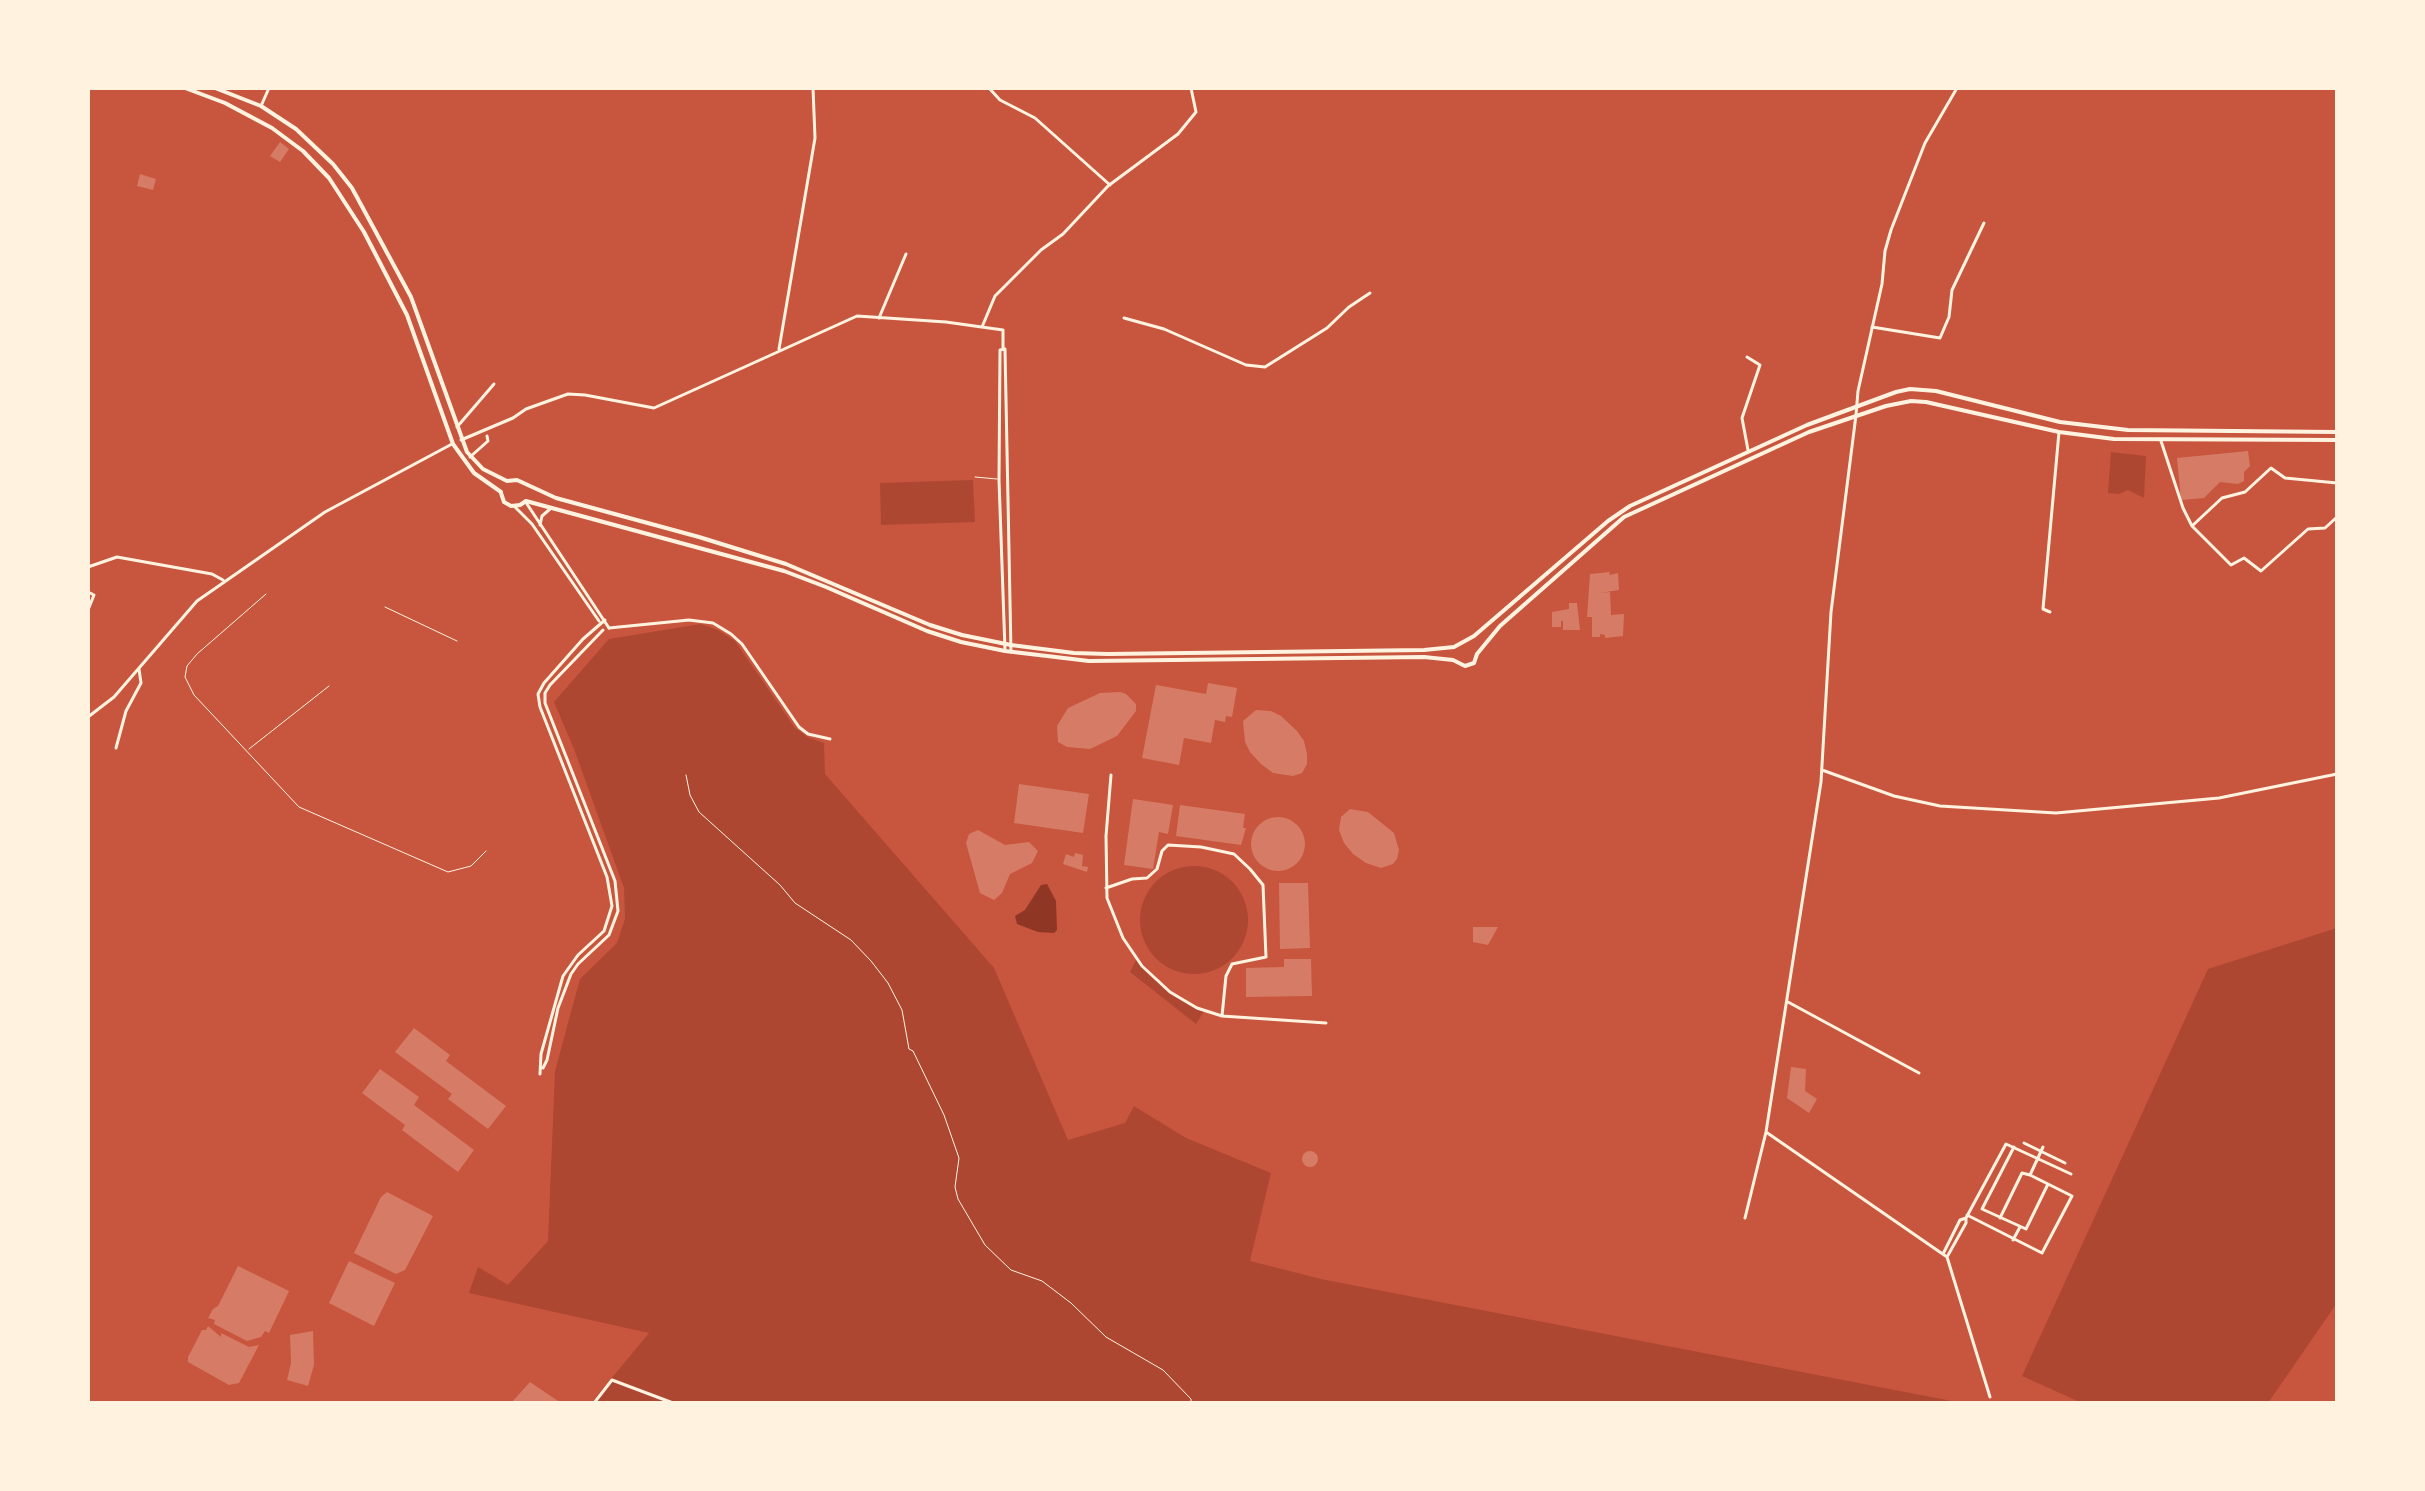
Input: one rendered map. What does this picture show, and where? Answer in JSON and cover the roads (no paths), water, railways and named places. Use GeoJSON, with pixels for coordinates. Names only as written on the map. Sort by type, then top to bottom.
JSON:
{"type":"FeatureCollection","features":[{"type":"Feature","properties":{"kind":"main road"},"geometry":{"type":"LineString","coordinates":[[185,88],[225,103],[272,128],[303,151],[329,178],[358,220],[407,315],[453,444],[474,473],[501,492],[504,502],[514,506],[526,495],[556,498],[699,537],[786,564],[930,625],[1011,645],[1099,654],[1454,647],[1485,629],[1608,521],[1635,503],[1856,405],[1896,392],[1923,390],[2060,422],[2151,432],[2248,429],[2337,432]]}},
{"type":"Feature","properties":{"kind":"main road"},"geometry":{"type":"LineString","coordinates":[[215,88],[261,106],[285,121],[333,164],[352,188],[411,297],[461,440],[470,457],[483,469],[507,481],[517,480],[526,495],[553,508],[784,571],[936,635],[1008,651],[1057,659],[1099,661],[1424,657],[1453,660],[1458,665],[1468,666],[1474,663],[1477,654],[1500,626],[1613,526],[1638,509],[1809,432],[1899,402],[1926,402],[2059,432],[2114,439],[2337,440]]}},
{"type":"Feature","properties":{"kind":"main road"},"geometry":{"type":"LineString","coordinates":[[2059,432],[2060,422]]}},
{"type":"Feature","properties":{"kind":"main road"},"geometry":{"type":"LineString","coordinates":[[501,492],[507,481]]}},
{"type":"Feature","properties":{"kind":"main road"},"geometry":{"type":"LineString","coordinates":[[1635,503],[1638,509]]}},
{"type":"Feature","properties":{"kind":"main road"},"geometry":{"type":"LineString","coordinates":[[1465,641],[1474,645],[1477,654]]}},
{"type":"Feature","properties":{"kind":"main road"},"geometry":{"type":"LineString","coordinates":[[1453,660],[1454,647]]}},
{"type":"Feature","properties":{"kind":"street"},"geometry":{"type":"LineString","coordinates":[[261,106],[269,88]]}},
{"type":"Feature","properties":{"kind":"street"},"geometry":{"type":"LineString","coordinates":[[779,350],[815,138],[813,88]]}},
{"type":"Feature","properties":{"kind":"street"},"geometry":{"type":"LineString","coordinates":[[989,88],[1000,100],[1035,118],[1110,185]]}},
{"type":"Feature","properties":{"kind":"street"},"geometry":{"type":"LineString","coordinates":[[982,327],[995,296],[1041,250],[1063,234],[1110,185],[1178,134],[1196,112],[1191,88]]}},
{"type":"Feature","properties":{"kind":"street"},"geometry":{"type":"LineString","coordinates":[[1745,1218],[1766,1132],[1822,770],[1831,612],[1856,405],[1882,284],[1885,251],[1897,213],[1925,143],[1957,88]]}},
{"type":"Feature","properties":{"kind":"street"},"geometry":{"type":"LineString","coordinates":[[1872,327],[1940,338],[1949,317],[1952,290],[1984,223]]}},
{"type":"Feature","properties":{"kind":"street"},"geometry":{"type":"LineString","coordinates":[[879,318],[906,254]]}},
{"type":"Feature","properties":{"kind":"street"},"geometry":{"type":"LineString","coordinates":[[1124,318],[1164,329],[1246,365],[1265,367],[1327,328],[1370,293]]}},
{"type":"Feature","properties":{"kind":"street"},"geometry":{"type":"LineString","coordinates":[[461,440],[513,418],[526,409],[568,394],[654,408],[857,316],[1003,330],[1008,448],[1011,645],[1008,651]]}},
{"type":"Feature","properties":{"kind":"street"},"geometry":{"type":"LineString","coordinates":[[1003,349],[1000,350],[999,480],[1005,643],[1008,651]]}},
{"type":"Feature","properties":{"kind":"street"},"geometry":{"type":"LineString","coordinates":[[1747,357],[1760,365],[1742,418],[1748,451]]}},
{"type":"Feature","properties":{"kind":"street"},"geometry":{"type":"LineString","coordinates":[[457,427],[494,384]]}},
{"type":"Feature","properties":{"kind":"street"},"geometry":{"type":"LineString","coordinates":[[2050,612],[2043,609],[2059,432]]}},
{"type":"Feature","properties":{"kind":"street"},"geometry":{"type":"LineString","coordinates":[[470,457],[488,441],[487,436]]}},
{"type":"Feature","properties":{"kind":"street"},"geometry":{"type":"LineString","coordinates":[[2161,441],[2192,526],[2230,564],[2234,565],[2244,558],[2261,571],[2308,529],[2325,528],[2337,517]]}},
{"type":"Feature","properties":{"kind":"street"},"geometry":{"type":"LineString","coordinates":[[88,717],[114,697],[197,601],[224,580],[325,512],[453,444]]}},
{"type":"Feature","properties":{"kind":"street"},"geometry":{"type":"LineString","coordinates":[[1000,448],[1008,448]]}},
{"type":"Feature","properties":{"kind":"street"},"geometry":{"type":"LineString","coordinates":[[2192,526],[2222,498],[2245,492],[2271,468],[2285,478],[2337,483]]}},
{"type":"Feature","properties":{"kind":"street"},"geometry":{"type":"LineString","coordinates":[[526,495],[540,525],[609,628]]}},
{"type":"Feature","properties":{"kind":"street"},"geometry":{"type":"LineString","coordinates":[[514,506],[532,524],[603,630]]}},
{"type":"Feature","properties":{"kind":"street"},"geometry":{"type":"LineString","coordinates":[[540,525],[542,516],[553,508]]}},
{"type":"Feature","properties":{"kind":"street"},"geometry":{"type":"LineString","coordinates":[[88,567],[117,557],[212,574],[224,580]]}},
{"type":"Feature","properties":{"kind":"street"},"geometry":{"type":"LineString","coordinates":[[88,592],[94,595],[88,610]]}},
{"type":"Feature","properties":{"kind":"street"},"geometry":{"type":"LineString","coordinates":[[605,620],[544,683],[538,694],[540,707],[607,877],[612,906],[604,931],[578,955],[563,976],[547,1025],[541,1072],[571,974],[609,935],[618,903],[615,881],[545,699],[550,685],[603,630],[690,619],[713,623],[742,644],[799,727],[808,734],[830,739]]}},
{"type":"Feature","properties":{"kind":"street"},"geometry":{"type":"LineString","coordinates":[[116,748],[126,711],[141,683],[139,669]]}},
{"type":"Feature","properties":{"kind":"street"},"geometry":{"type":"LineString","coordinates":[[1822,770],[1894,796],[1940,806],[2056,813],[2188,802],[2337,774]]}},
{"type":"Feature","properties":{"kind":"street"},"geometry":{"type":"LineString","coordinates":[[1111,775],[1106,836],[1107,898],[1123,938],[1142,966],[1170,992],[1197,1008],[1222,1016],[1326,1023]]}},
{"type":"Feature","properties":{"kind":"street"},"geometry":{"type":"LineString","coordinates":[[1106,888],[1132,879],[1147,878],[1157,869],[1162,851],[1168,845],[1201,847],[1234,854],[1250,869],[1263,885],[1266,957],[1232,964],[1226,976],[1222,1016]]}},
{"type":"Feature","properties":{"kind":"street"},"geometry":{"type":"LineString","coordinates":[[1788,1002],[1919,1073]]}},
{"type":"Feature","properties":{"kind":"street"},"geometry":{"type":"LineString","coordinates":[[547,1025],[554,1027]]}},
{"type":"Feature","properties":{"kind":"street"},"geometry":{"type":"LineString","coordinates":[[1766,1132],[1945,1256],[1990,1397]]}},
{"type":"Feature","properties":{"kind":"street"},"geometry":{"type":"LineString","coordinates":[[2024,1143],[2065,1163]]}},
{"type":"Feature","properties":{"kind":"street"},"geometry":{"type":"LineString","coordinates":[[1945,1256],[1960,1220],[1966,1217],[2006,1144],[2071,1174]]}},
{"type":"Feature","properties":{"kind":"street"},"geometry":{"type":"LineString","coordinates":[[2014,1147],[1981,1208],[2027,1228],[2048,1184]]}},
{"type":"Feature","properties":{"kind":"street"},"geometry":{"type":"LineString","coordinates":[[2030,1175],[2042,1150]]}},
{"type":"Feature","properties":{"kind":"street"},"geometry":{"type":"LineString","coordinates":[[2055,1167],[2059,1160]]}},
{"type":"Feature","properties":{"kind":"street"},"geometry":{"type":"LineString","coordinates":[[1989,1173],[1998,1178]]}},
{"type":"Feature","properties":{"kind":"street"},"geometry":{"type":"LineString","coordinates":[[1966,1217],[2039,1252],[2044,1251],[2072,1196],[2022,1173],[2000,1218]]}},
{"type":"Feature","properties":{"kind":"street"},"geometry":{"type":"LineString","coordinates":[[2013,1240],[2020,1227]]}},
{"type":"Feature","properties":{"kind":"street"},"geometry":{"type":"LineString","coordinates":[[594,1403],[612,1380],[673,1403]]}},
{"type":"Feature","properties":{"kind":"lane"},"geometry":{"type":"LineString","coordinates":[[975,477],[999,480]]}},
{"type":"Feature","properties":{"kind":"lane"},"geometry":{"type":"LineString","coordinates":[[266,594],[187,666],[185,677],[194,695],[299,807],[448,872],[471,866],[486,851]]}},
{"type":"Feature","properties":{"kind":"lane"},"geometry":{"type":"LineString","coordinates":[[385,607],[457,641]]}},
{"type":"Feature","properties":{"kind":"lane"},"geometry":{"type":"LineString","coordinates":[[248,750],[329,686]]}}]}
